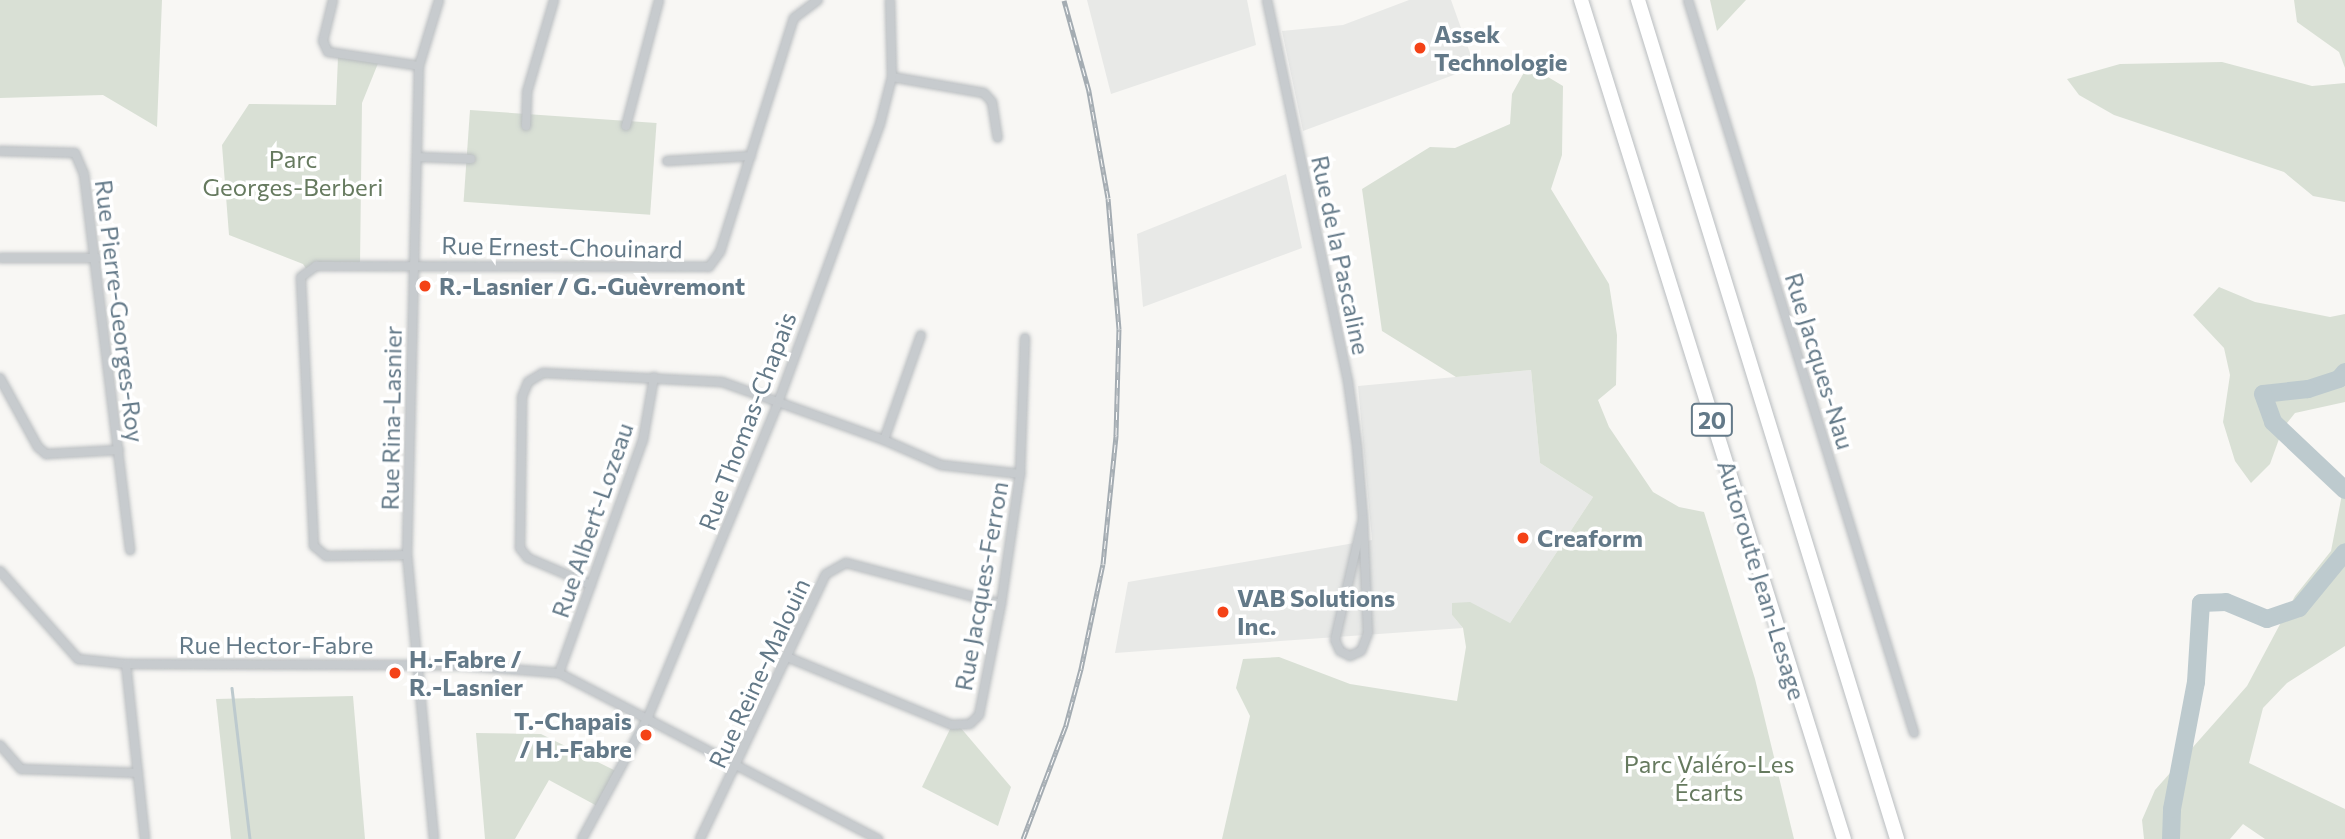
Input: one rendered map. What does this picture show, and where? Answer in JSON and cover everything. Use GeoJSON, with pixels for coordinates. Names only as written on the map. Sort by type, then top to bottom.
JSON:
{"type":"FeatureCollection","features":[{"type":"Feature","properties":{"kind":"highway","name":"Autoroute Jean-Lesage"},"geometry":{"type":"LineString","coordinates":[[1581,0],[1844,839]]}},
{"type":"Feature","properties":{"kind":"highway","name":"Autoroute Jean-Lesage"},"geometry":{"type":"LineString","coordinates":[[1638,0],[1897,839]]}},
{"type":"Feature","properties":{"kind":"street"},"geometry":{"type":"LineString","coordinates":[[333,0],[323,41],[328,52],[419,66]]}},
{"type":"Feature","properties":{"kind":"street","name":"Rue Rina-Lasnier"},"geometry":{"type":"LineString","coordinates":[[434,839],[407,555],[419,66],[439,0]]}},
{"type":"Feature","properties":{"kind":"street"},"geometry":{"type":"LineString","coordinates":[[526,126],[527,92],[554,0]]}},
{"type":"Feature","properties":{"kind":"street"},"geometry":{"type":"LineString","coordinates":[[626,126],[659,0]]}},
{"type":"Feature","properties":{"kind":"street","name":"Rue Ernest-Chouinard"},"geometry":{"type":"LineString","coordinates":[[414,265],[709,267],[720,252],[794,18],[818,0]]}},
{"type":"Feature","properties":{"kind":"street","name":"Rue Thomas-Chapais"},"geometry":{"type":"LineString","coordinates":[[582,839],[648,717],[779,400],[880,124],[892,77],[890,0]]}},
{"type":"Feature","properties":{"kind":"street","name":"Rue de la Pascaline"},"geometry":{"type":"LineString","coordinates":[[1267,0],[1348,380],[1363,519],[1367,633],[1361,651],[1350,656],[1340,651],[1335,640],[1363,519]]}},
{"type":"Feature","properties":{"kind":"street","name":"Rue Jacques-Nau"},"geometry":{"type":"LineString","coordinates":[[1688,0],[1914,733]]}},
{"type":"Feature","properties":{"kind":"street"},"geometry":{"type":"LineString","coordinates":[[892,77],[985,93],[992,102],[998,138]]}},
{"type":"Feature","properties":{"kind":"street","name":"Rue Pierre-Georges-Roy"},"geometry":{"type":"LineString","coordinates":[[0,151],[75,153],[84,174],[97,258],[130,550]]}},
{"type":"Feature","properties":{"kind":"street"},"geometry":{"type":"LineString","coordinates":[[417,156],[471,159]]}},
{"type":"Feature","properties":{"kind":"street"},"geometry":{"type":"LineString","coordinates":[[667,160],[751,156]]}},
{"type":"Feature","properties":{"kind":"street"},"geometry":{"type":"LineString","coordinates":[[0,258],[97,258]]}},
{"type":"Feature","properties":{"kind":"street"},"geometry":{"type":"LineString","coordinates":[[407,555],[326,556],[314,546],[299,284],[316,266],[414,265]]}},
{"type":"Feature","properties":{"kind":"street"},"geometry":{"type":"LineString","coordinates":[[884,440],[921,335]]}},
{"type":"Feature","properties":{"kind":"street","name":"Rue Jacques-Ferron"},"geometry":{"type":"LineString","coordinates":[[787,657],[960,727],[978,715],[1001,604],[1020,474],[1025,338]]}},
{"type":"Feature","properties":{"kind":"street"},"geometry":{"type":"LineString","coordinates":[[591,585],[528,558],[520,548],[522,397],[528,382],[543,373],[722,382],[779,400],[884,440],[941,466],[1020,474]]}},
{"type":"Feature","properties":{"kind":"street","name":"Rue Albert-Lozeau"},"geometry":{"type":"LineString","coordinates":[[559,673],[643,440],[654,377]]}},
{"type":"Feature","properties":{"kind":"street"},"geometry":{"type":"LineString","coordinates":[[0,378],[38,447],[46,454],[119,450]]}},
{"type":"Feature","properties":{"kind":"street","name":"Rue Reine-Malouin"},"geometry":{"type":"LineString","coordinates":[[700,839],[826,574],[846,563],[1001,604]]}},
{"type":"Feature","properties":{"kind":"street","name":"Rue Hector-Fabre"},"geometry":{"type":"LineString","coordinates":[[0,571],[78,659],[126,664],[417,665],[559,673],[878,839]]}},
{"type":"Feature","properties":{"kind":"street"},"geometry":{"type":"LineString","coordinates":[[126,664],[145,839]]}},
{"type":"Feature","properties":{"kind":"street"},"geometry":{"type":"LineString","coordinates":[[0,745],[22,769],[138,773]]}},
{"type":"Feature","properties":{"kind":"shaded area"},"geometry":{"type":"Polygon","coordinates":[[[1087,0],[1247,0],[1256,45],[1111,94],[1087,0]]]}},
{"type":"Feature","properties":{"kind":"shaded area"},"geometry":{"type":"Polygon","coordinates":[[[1409,0],[1451,0],[1475,67],[1303,131],[1282,31],[1343,25],[1409,0]]]}},
{"type":"Feature","properties":{"kind":"shaded area"},"geometry":{"type":"Polygon","coordinates":[[[1286,174],[1302,248],[1143,307],[1137,234],[1286,174]]]}},
{"type":"Feature","properties":{"kind":"shaded area"},"geometry":{"type":"Polygon","coordinates":[[[1531,370],[1540,463],[1593,497],[1510,623],[1452,615],[1463,628],[1115,653],[1128,582],[1372,540],[1358,386],[1531,370]]]}},
{"type":"Feature","properties":{"kind":"green space"},"geometry":{"type":"Polygon","coordinates":[[[0,0],[162,0],[157,127],[103,95],[0,98],[0,0]]]}},
{"type":"Feature","properties":{"kind":"green space"},"geometry":{"type":"Polygon","coordinates":[[[1710,0],[1746,0],[1717,31],[1710,0]]]}},
{"type":"Feature","properties":{"kind":"green space"},"geometry":{"type":"Polygon","coordinates":[[[2294,0],[2345,0],[2345,68],[2339,52],[2297,22],[2294,0]]]}},
{"type":"Feature","properties":{"kind":"green space","name":"Parc Georges-Berberi"},"geometry":{"type":"Polygon","coordinates":[[[338,57],[379,61],[362,103],[360,266],[307,270],[303,264],[229,235],[222,145],[249,104],[336,105],[338,57]]]}},
{"type":"Feature","properties":{"kind":"green space"},"geometry":{"type":"Polygon","coordinates":[[[2222,62],[2312,86],[2345,83],[2345,202],[2313,196],[2284,172],[2114,115],[2079,95],[2067,79],[2120,64],[2222,62]]]}},
{"type":"Feature","properties":{"kind":"green space","name":"Parc Valéro-Les Écarts"},"geometry":{"type":"Polygon","coordinates":[[[1528,65],[1563,86],[1562,155],[1551,189],[1609,284],[1617,335],[1616,385],[1598,400],[1609,427],[1653,492],[1679,507],[1704,512],[1755,679],[1794,839],[1222,839],[1250,716],[1236,688],[1243,659],[1279,657],[1350,684],[1457,701],[1466,647],[1463,628],[1452,615],[1452,603],[1470,602],[1510,623],[1593,497],[1540,463],[1531,370],[1456,377],[1382,331],[1362,189],[1430,147],[1455,148],[1510,124],[1512,94],[1528,65]]]}},
{"type":"Feature","properties":{"kind":"green space"},"geometry":{"type":"Polygon","coordinates":[[[470,110],[657,123],[650,215],[464,202],[470,110]]]}},
{"type":"Feature","properties":{"kind":"green space"},"geometry":{"type":"Polygon","coordinates":[[[2219,287],[2255,302],[2330,317],[2345,314],[2345,402],[2295,413],[2283,428],[2270,464],[2251,483],[2235,461],[2223,422],[2230,375],[2224,348],[2193,315],[2219,287]]]}},
{"type":"Feature","properties":{"kind":"green space"},"geometry":{"type":"Polygon","coordinates":[[[2345,479],[2345,646],[2287,683],[2263,708],[2249,763],[2345,809],[2345,839],[2265,839],[2243,824],[2230,839],[2144,839],[2142,820],[2155,790],[2247,686],[2295,596],[2331,551],[2345,479]]]}},
{"type":"Feature","properties":{"kind":"green space"},"geometry":{"type":"Polygon","coordinates":[[[353,696],[365,839],[231,839],[216,699],[353,696]]]}},
{"type":"Feature","properties":{"kind":"green space"},"geometry":{"type":"Polygon","coordinates":[[[952,725],[960,727],[1011,787],[998,826],[922,787],[952,725]]]}},
{"type":"Feature","properties":{"kind":"green space"},"geometry":{"type":"Polygon","coordinates":[[[476,733],[541,734],[618,772],[599,807],[549,780],[515,839],[485,839],[476,733]]]}},
{"type":"Feature","properties":{"kind":"waterway"},"geometry":{"type":"LineString","coordinates":[[2345,372],[2339,379],[2308,389],[2263,394],[2273,422],[2345,490]]}},
{"type":"Feature","properties":{"kind":"waterway"},"geometry":{"type":"LineString","coordinates":[[2171,839],[2172,809],[2196,682],[2201,603],[2226,602],[2267,619],[2299,608],[2345,552]]}},
{"type":"Feature","properties":{"kind":"waterway"},"geometry":{"type":"LineString","coordinates":[[232,688],[250,839]]}},
{"type":"Feature","properties":{"kind":"railway"},"geometry":{"type":"LineString","coordinates":[[1023,839],[1066,725],[1081,669],[1103,564],[1116,435],[1119,329],[1108,198],[1089,91],[1064,0]]}},
{"type":"Feature","properties":{"kind":"place","name":"Assek Technologie"},"geometry":{"type":"Point","coordinates":[1420,48]}},
{"type":"Feature","properties":{"kind":"place","name":"R.-Lasnier / G.-Guèvremont"},"geometry":{"type":"Point","coordinates":[425,286]}},
{"type":"Feature","properties":{"kind":"place","name":"Creaform"},"geometry":{"type":"Point","coordinates":[1523,538]}},
{"type":"Feature","properties":{"kind":"place","name":"VAB Solutions Inc."},"geometry":{"type":"Point","coordinates":[1223,612]}},
{"type":"Feature","properties":{"kind":"place","name":"H.-Fabre / R.-Lasnier"},"geometry":{"type":"Point","coordinates":[395,673]}},
{"type":"Feature","properties":{"kind":"place","name":"T.-Chapais / H.-Fabre"},"geometry":{"type":"Point","coordinates":[646,735]}}]}
